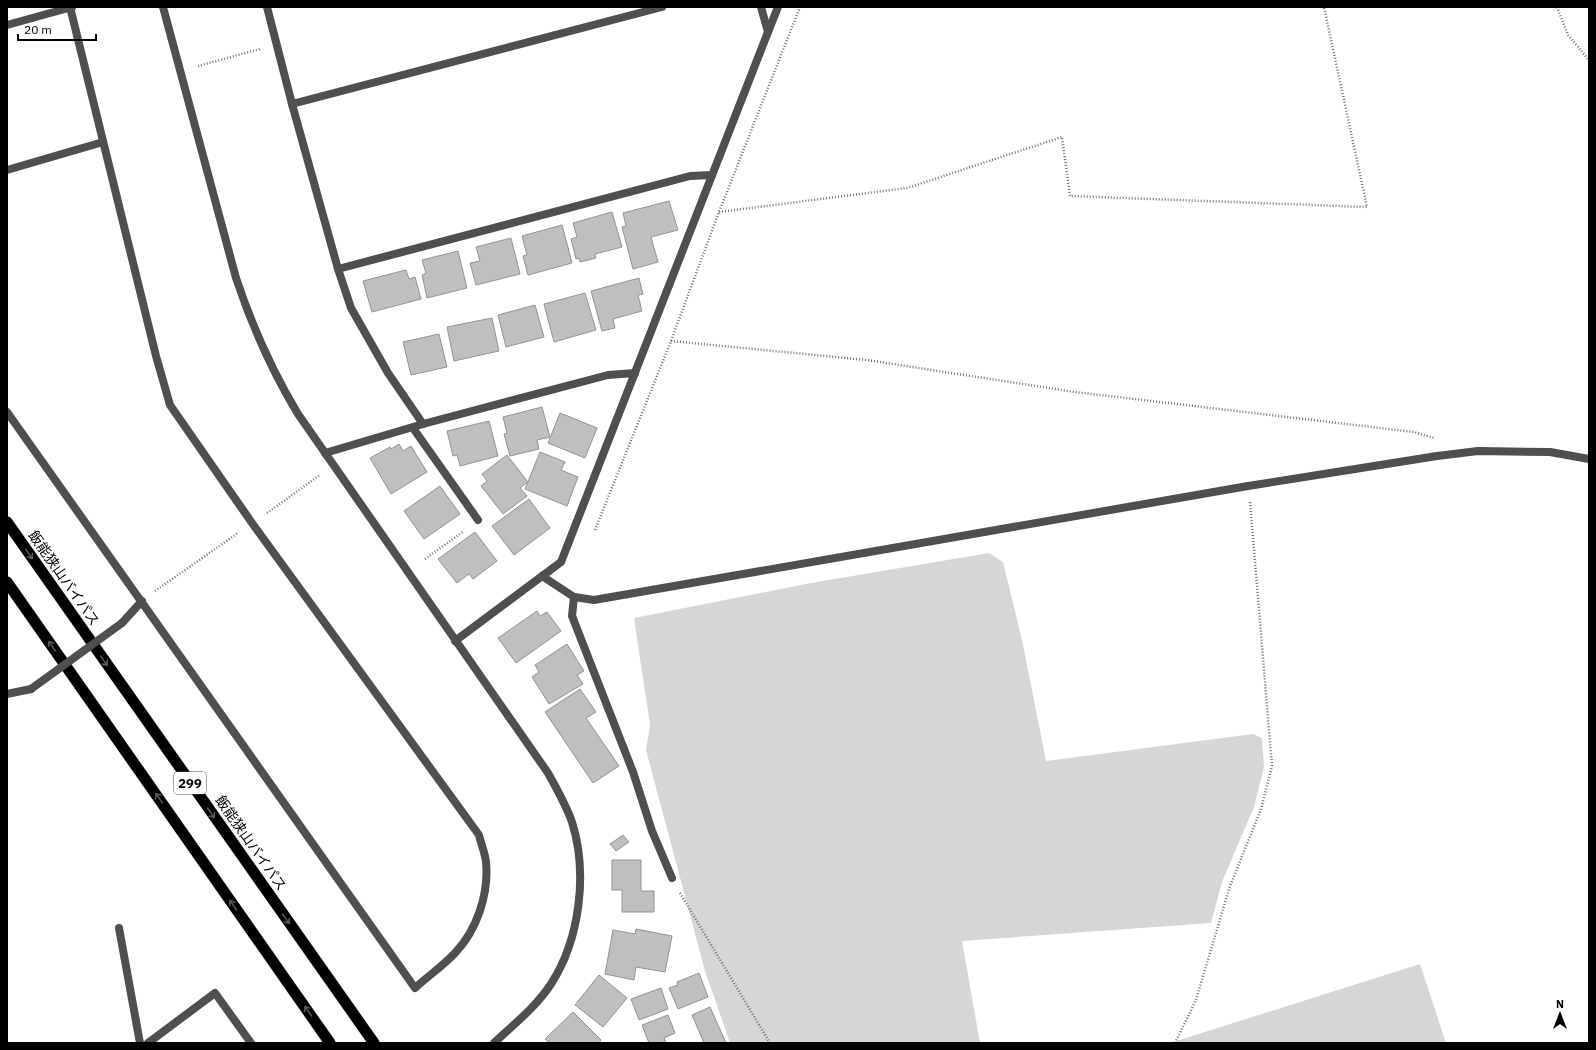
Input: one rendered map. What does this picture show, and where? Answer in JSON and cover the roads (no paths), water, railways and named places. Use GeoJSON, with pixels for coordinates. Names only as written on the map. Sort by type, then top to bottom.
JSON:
{"type":"FeatureCollection","features":[{"type":"Feature","properties":{"kind":"highway","name":"飯能狭山バイパス"},"geometry":{"type":"LineString","coordinates":[[7,522],[374,1043]]}},
{"type":"Feature","properties":{"kind":"highway","name":"299"},"geometry":{"type":"LineString","coordinates":[[7,582],[330,1043]]}},
{"type":"Feature","properties":{"kind":"street"},"geometry":{"type":"LineString","coordinates":[[7,25],[71,7],[156,356],[170,406],[257,529],[479,835],[486,862],[486,884],[481,908],[472,929],[455,953],[415,988],[7,412]]}},
{"type":"Feature","properties":{"kind":"street"},"geometry":{"type":"LineString","coordinates":[[163,7],[236,278],[246,308],[279,383],[298,414],[548,773],[562,798],[572,823],[578,850],[580,881],[579,903],[571,938],[563,960],[551,983],[532,1008],[494,1043]]}},
{"type":"Feature","properties":{"kind":"street"},"geometry":{"type":"LineString","coordinates":[[267,7],[292,104],[338,269],[351,308],[388,373],[423,424]]}},
{"type":"Feature","properties":{"kind":"street"},"geometry":{"type":"LineString","coordinates":[[292,104],[662,7]]}},
{"type":"Feature","properties":{"kind":"street"},"geometry":{"type":"LineString","coordinates":[[761,7],[768,32]]}},
{"type":"Feature","properties":{"kind":"street"},"geometry":{"type":"LineString","coordinates":[[455,641],[561,562],[778,7]]}},
{"type":"Feature","properties":{"kind":"street"},"geometry":{"type":"LineString","coordinates":[[7,170],[103,142]]}},
{"type":"Feature","properties":{"kind":"street"},"geometry":{"type":"LineString","coordinates":[[338,269],[690,176],[712,175]]}},
{"type":"Feature","properties":{"kind":"street"},"geometry":{"type":"LineString","coordinates":[[325,453],[423,424],[608,375],[635,373]]}},
{"type":"Feature","properties":{"kind":"street"},"geometry":{"type":"LineString","coordinates":[[413,428],[478,520]]}},
{"type":"Feature","properties":{"kind":"street"},"geometry":{"type":"LineString","coordinates":[[542,576],[574,597],[594,600],[1248,486],[1437,456],[1478,451],[1550,452],[1589,459]]}},
{"type":"Feature","properties":{"kind":"street"},"geometry":{"type":"LineString","coordinates":[[574,597],[572,616],[632,772],[652,831],[672,878]]}},
{"type":"Feature","properties":{"kind":"street"},"geometry":{"type":"LineString","coordinates":[[7,694],[31,689],[122,623],[142,601]]}},
{"type":"Feature","properties":{"kind":"street"},"geometry":{"type":"LineString","coordinates":[[119,928],[140,1043]]}},
{"type":"Feature","properties":{"kind":"street"},"geometry":{"type":"LineString","coordinates":[[148,1043],[215,993],[251,1043]]}}]}
